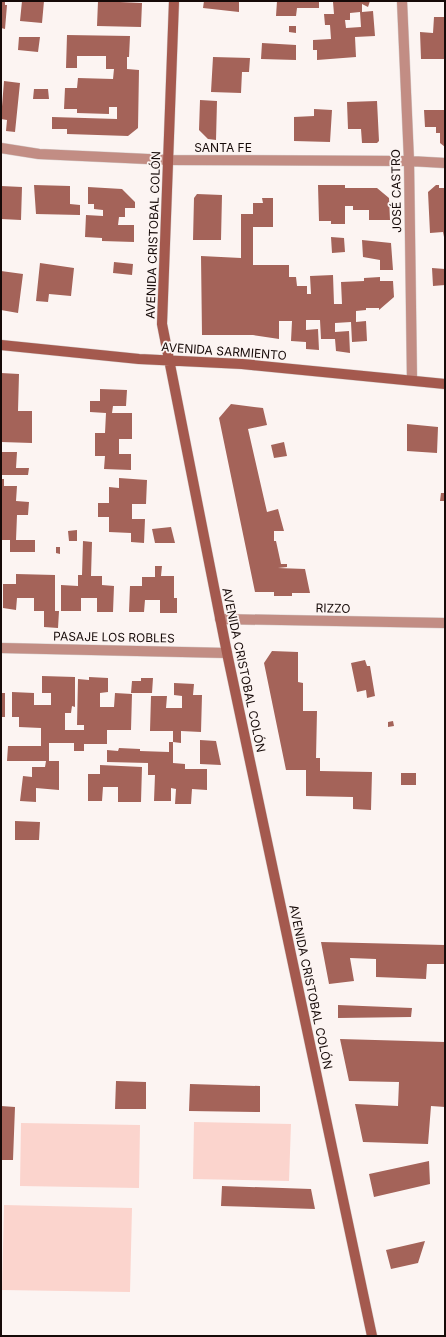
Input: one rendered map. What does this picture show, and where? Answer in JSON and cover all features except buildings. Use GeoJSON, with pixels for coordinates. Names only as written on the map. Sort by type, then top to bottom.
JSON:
{"type":"FeatureCollection","features":[{"type":"Feature","properties":{"kind":"main road","name":"AVENIDA CRISTOBAL COLÓN"},"geometry":{"type":"LineString","coordinates":[[174,1],[162,324],[227,654],[372,1336]]}},
{"type":"Feature","properties":{"kind":"main road","name":"AVENIDA SARMIENTO"},"geometry":{"type":"LineString","coordinates":[[1,345],[139,359],[242,364],[445,384]]}},
{"type":"Feature","properties":{"kind":"street","name":"JOSÉ CASTRO"},"geometry":{"type":"LineString","coordinates":[[402,1],[409,161],[412,380]]}},
{"type":"Feature","properties":{"kind":"street","name":"SANTA FE"},"geometry":{"type":"LineString","coordinates":[[1,148],[39,154],[169,160],[409,161],[445,164]]}},
{"type":"Feature","properties":{"kind":"street","name":"RIZZO"},"geometry":{"type":"LineString","coordinates":[[220,618],[445,623]]}},
{"type":"Feature","properties":{"kind":"street","name":"PASAJE LOS ROBLES"},"geometry":{"type":"LineString","coordinates":[[1,648],[227,654]]}},
{"type":"Feature","properties":{"kind":"shaded area"},"geometry":{"type":"Polygon","coordinates":[[[194,1122],[291,1124],[289,1181],[193,1179],[194,1122]]]}},
{"type":"Feature","properties":{"kind":"shaded area"},"geometry":{"type":"Polygon","coordinates":[[[21,1123],[140,1125],[139,1188],[20,1186],[21,1123]]]}},
{"type":"Feature","properties":{"kind":"shaded area"},"geometry":{"type":"Polygon","coordinates":[[[4,1205],[132,1208],[130,1292],[2,1290],[4,1205]]]}}]}
